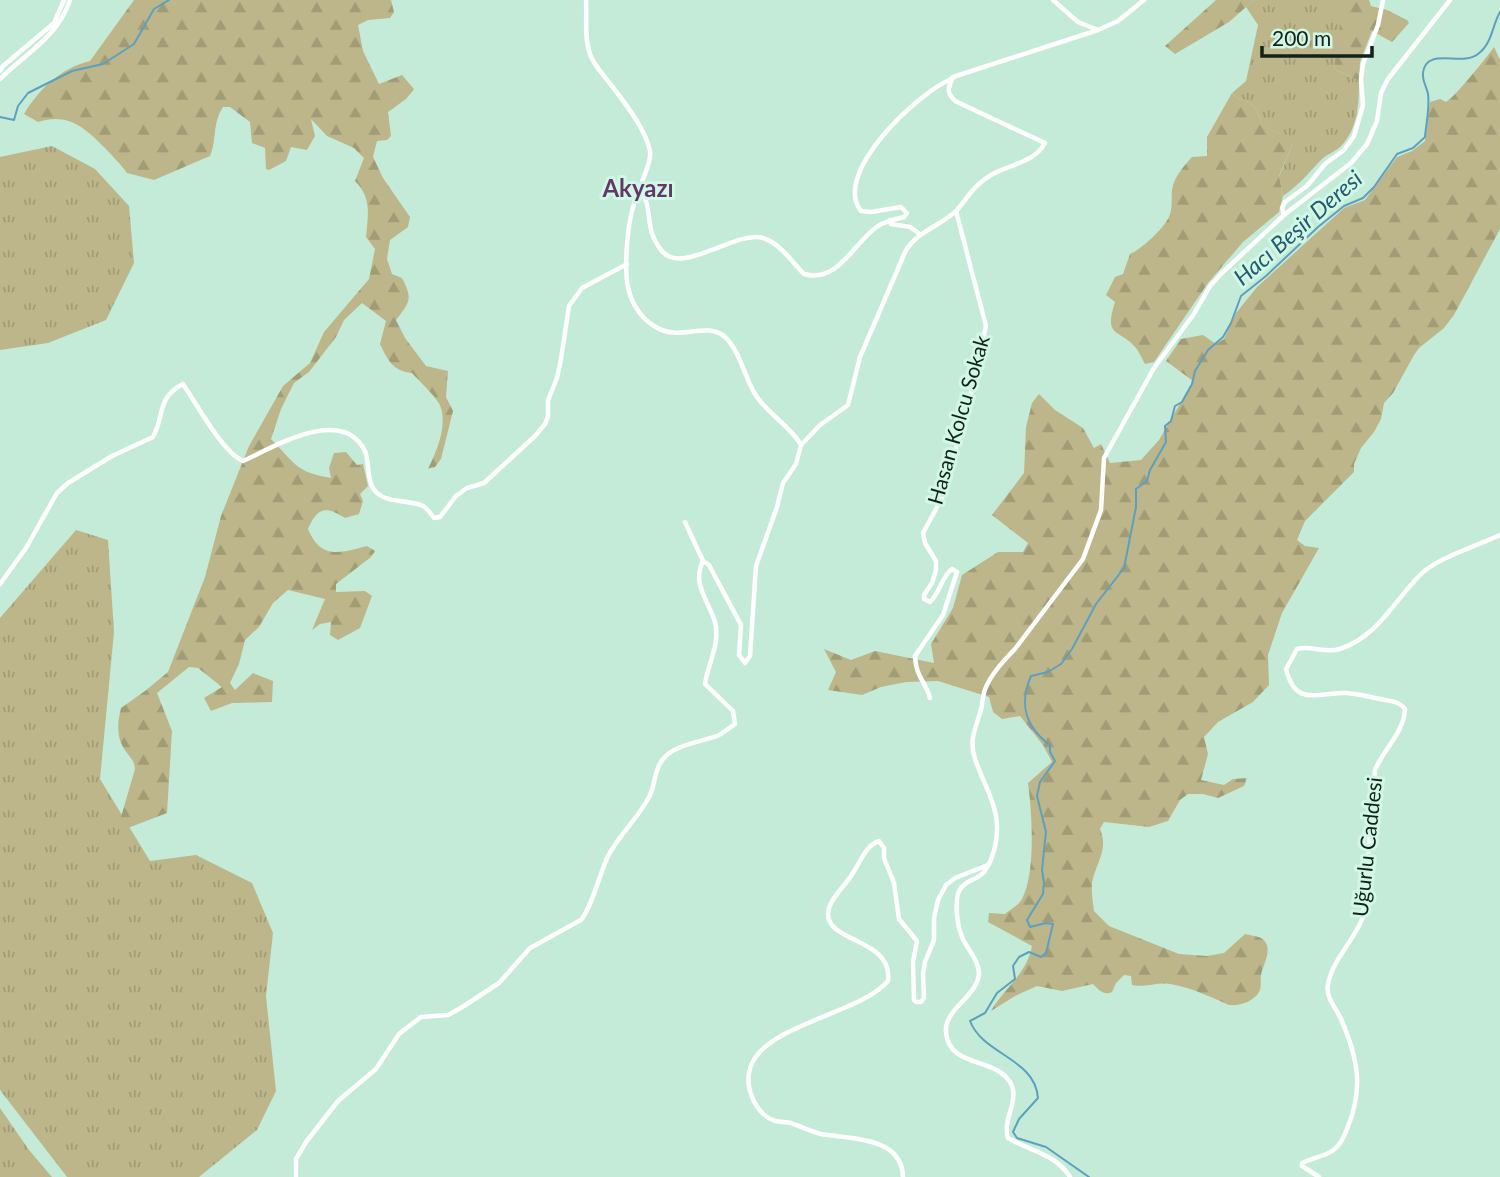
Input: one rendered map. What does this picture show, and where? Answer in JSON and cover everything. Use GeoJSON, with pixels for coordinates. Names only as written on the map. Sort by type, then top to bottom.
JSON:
{"type":"FeatureCollection","features":[{"type":"Feature","properties":{"kind":"street"},"geometry":{"type":"LineString","coordinates":[[0,71],[54,23],[64,0]]}},
{"type":"Feature","properties":{"kind":"street"},"geometry":{"type":"LineString","coordinates":[[0,79],[52,33],[64,17],[70,0]]}},
{"type":"Feature","properties":{"kind":"street"},"geometry":{"type":"LineString","coordinates":[[586,0],[590,55],[624,102],[649,149],[649,164],[640,181],[640,193],[636,196],[631,212],[627,264],[628,286],[634,305],[645,319],[670,333],[688,334],[712,329],[722,334],[734,350],[754,393],[801,445]]}},
{"type":"Feature","properties":{"kind":"street"},"geometry":{"type":"LineString","coordinates":[[1052,0],[1077,22],[1098,30]]}},
{"type":"Feature","properties":{"kind":"street"},"geometry":{"type":"LineString","coordinates":[[640,193],[646,199],[649,227],[654,239],[663,253],[671,258],[703,254],[739,239],[762,237],[771,242],[804,274],[823,275],[835,269],[866,236],[890,220],[904,217],[907,213],[901,207],[861,211],[856,204],[854,191],[861,168],[911,105],[953,77],[1118,21],[1144,0]]}},
{"type":"Feature","properties":{"kind":"street"},"geometry":{"type":"LineString","coordinates":[[1284,215],[1282,208],[1285,202],[1307,186],[1325,164],[1344,150],[1354,136],[1363,105],[1363,64],[1378,25],[1383,0]]}},
{"type":"Feature","properties":{"kind":"street"},"geometry":{"type":"LineString","coordinates":[[1070,1177],[1063,1166],[1052,1157],[1008,1138],[1005,1129],[1014,1101],[1013,1090],[1007,1078],[995,1070],[962,1058],[948,1042],[948,1021],[971,994],[979,971],[959,930],[958,896],[961,887],[982,874],[988,865],[993,855],[998,828],[972,746],[972,734],[981,711],[985,688],[1002,662],[1015,649],[1083,559],[1101,510],[1104,458],[1154,368],[1194,314],[1210,286],[1260,235],[1351,163],[1367,144],[1377,121],[1381,93],[1388,79],[1450,0]]}},
{"type":"Feature","properties":{"kind":"street"},"geometry":{"type":"LineString","coordinates":[[685,522],[703,561],[709,565],[741,625],[739,655],[745,663],[750,656],[756,566],[783,483],[796,464],[801,445],[820,425],[848,405],[866,344],[906,250],[913,239],[956,211],[978,184],[992,174],[1032,158],[1041,151],[1045,143],[955,101],[948,94],[953,77]]}},
{"type":"Feature","properties":{"kind":"street","name":"Hasan Kolcu Sokak"},"geometry":{"type":"LineString","coordinates":[[930,698],[927,688],[918,676],[915,656],[943,615],[957,572],[952,569],[948,572],[938,595],[930,602],[924,599],[932,583],[936,561],[925,543],[923,533],[942,498],[968,405],[986,326],[956,211]]}},
{"type":"Feature","properties":{"kind":"street"},"geometry":{"type":"LineString","coordinates":[[890,220],[891,224],[910,227],[920,234]]}},
{"type":"Feature","properties":{"kind":"street"},"geometry":{"type":"LineString","coordinates":[[0,584],[26,548],[57,493],[68,483],[112,456],[153,437],[160,409],[172,390],[183,384],[223,445],[235,458],[243,461],[271,446],[300,436],[324,429],[339,430],[361,445],[376,492],[387,498],[424,507],[434,518],[440,517],[456,496],[467,488],[484,484],[536,436],[545,424],[548,417],[548,400],[557,379],[569,306],[582,288],[627,264]]}},
{"type":"Feature","properties":{"kind":"street","name":"Uğurlu Caddesi"},"geometry":{"type":"LineString","coordinates":[[1319,1177],[1301,1163],[1332,1151],[1346,1130],[1357,1099],[1358,1069],[1341,1020],[1328,994],[1328,985],[1341,954],[1358,931],[1363,917],[1375,770],[1400,729],[1405,709],[1397,702],[1350,693],[1311,696],[1300,693],[1292,686],[1286,669],[1297,649],[1304,647],[1331,651],[1362,638],[1390,614],[1421,573],[1431,565],[1500,535]]}},
{"type":"Feature","properties":{"kind":"street"},"geometry":{"type":"LineString","coordinates":[[296,1177],[296,1159],[306,1142],[338,1101],[376,1069],[399,1034],[421,1017],[448,1015],[464,1006],[499,983],[530,947],[581,920],[608,856],[649,799],[656,770],[664,757],[719,735],[735,724],[733,711],[705,684],[716,647],[716,634],[714,620],[704,601],[699,582],[703,561]]}},
{"type":"Feature","properties":{"kind":"street"},"geometry":{"type":"LineString","coordinates":[[903,1177],[899,1160],[892,1151],[879,1144],[810,1131],[766,1116],[757,1107],[749,1087],[749,1073],[753,1060],[764,1047],[792,1031],[863,1000],[883,988],[888,981],[888,964],[882,957],[836,929],[828,914],[831,903],[870,845],[879,841],[884,848],[884,858],[894,883],[899,919],[918,941],[913,962],[916,1002],[921,1002],[924,998],[925,962],[934,940],[934,918],[946,885],[955,878],[988,865]]}},
{"type":"Feature","properties":{"kind":"green space"},"geometry":{"type":"Polygon","coordinates":[[[134,0],[391,0],[394,12],[390,18],[368,20],[358,25],[363,51],[379,84],[402,75],[414,89],[406,99],[388,112],[391,136],[387,140],[377,141],[373,157],[383,178],[410,217],[408,227],[390,240],[387,259],[392,274],[402,278],[409,296],[396,320],[405,338],[426,366],[448,371],[446,397],[453,411],[441,459],[435,467],[428,469],[442,432],[440,404],[412,373],[400,370],[389,360],[380,344],[386,321],[362,303],[344,320],[336,337],[309,372],[294,383],[281,409],[271,439],[296,465],[319,476],[331,478],[329,468],[334,453],[346,452],[357,465],[363,464],[368,486],[360,494],[363,501],[359,514],[345,518],[332,511],[322,511],[308,529],[313,539],[325,550],[340,552],[367,546],[375,551],[336,584],[336,592],[365,591],[372,596],[360,628],[338,640],[330,635],[331,622],[320,624],[312,630],[325,599],[288,590],[273,603],[259,627],[245,640],[239,664],[230,683],[235,690],[253,673],[273,681],[272,702],[232,703],[211,711],[204,698],[222,687],[198,668],[189,667],[157,693],[172,731],[167,813],[128,828],[121,826],[121,817],[135,769],[119,737],[121,708],[168,672],[205,577],[221,516],[249,446],[283,386],[310,363],[324,332],[369,279],[375,249],[366,237],[366,200],[355,181],[364,158],[354,148],[327,136],[311,119],[315,136],[307,150],[291,147],[286,161],[269,170],[266,169],[265,148],[252,143],[250,122],[230,107],[223,107],[217,120],[210,156],[154,180],[127,173],[83,128],[58,119],[38,122],[24,114],[37,96],[60,74],[90,61],[134,0]]]}},
{"type":"Feature","properties":{"kind":"green space"},"geometry":{"type":"Polygon","coordinates":[[[1216,0],[1254,0],[1229,22],[1175,54],[1165,46],[1216,0]]]}},
{"type":"Feature","properties":{"kind":"green space"},"geometry":{"type":"Polygon","coordinates":[[[1254,0],[1348,0],[1334,69],[1359,81],[1354,123],[1342,145],[1322,159],[1283,196],[1279,177],[1292,145],[1279,134],[1262,126],[1254,108],[1232,93],[1246,81],[1258,25],[1246,7],[1254,0]]]}},
{"type":"Feature","properties":{"kind":"green space"},"geometry":{"type":"Polygon","coordinates":[[[1348,0],[1369,0],[1371,6],[1387,10],[1409,23],[1392,42],[1372,31],[1360,62],[1359,81],[1334,69],[1341,17],[1348,0]]]}},
{"type":"Feature","properties":{"kind":"green space"},"geometry":{"type":"Polygon","coordinates":[[[1494,47],[1500,60],[1500,229],[1454,315],[1444,328],[1419,348],[1393,393],[1384,403],[1381,419],[1361,448],[1354,464],[1354,472],[1305,521],[1297,540],[1305,546],[1319,548],[1282,613],[1268,655],[1269,685],[1253,702],[1218,722],[1204,737],[1208,754],[1201,780],[1224,785],[1233,779],[1247,778],[1244,786],[1218,798],[1188,794],[1180,800],[1168,821],[1149,827],[1104,822],[1100,829],[1103,843],[1092,883],[1094,911],[1109,926],[1179,954],[1207,956],[1224,953],[1245,934],[1261,938],[1268,951],[1259,992],[1246,1003],[1229,1005],[1178,985],[1132,985],[1131,976],[1124,975],[1109,993],[1102,992],[1093,984],[1062,991],[1037,986],[991,1011],[1020,973],[1032,946],[988,922],[989,913],[1005,914],[1022,899],[1031,859],[1032,826],[1028,783],[1052,762],[1043,745],[1020,716],[1002,719],[993,712],[989,697],[938,681],[906,682],[881,687],[862,695],[828,690],[836,672],[824,649],[851,660],[875,651],[934,663],[931,644],[953,608],[962,575],[998,552],[1023,552],[1028,543],[992,515],[1024,473],[1026,427],[1032,403],[1039,394],[1055,410],[1083,428],[1094,448],[1101,444],[1110,463],[1141,460],[1159,440],[1193,381],[1166,361],[1181,339],[1203,335],[1216,344],[1224,339],[1236,313],[1257,287],[1344,208],[1365,200],[1397,157],[1412,151],[1425,141],[1430,102],[1440,99],[1446,102],[1450,99],[1494,47]]]}},
{"type":"Feature","properties":{"kind":"green space"},"geometry":{"type":"Polygon","coordinates":[[[1232,93],[1254,108],[1262,126],[1286,137],[1292,145],[1279,176],[1283,196],[1279,212],[1243,242],[1208,283],[1154,362],[1145,364],[1136,348],[1112,328],[1115,302],[1106,295],[1115,277],[1123,274],[1130,254],[1146,243],[1166,222],[1177,176],[1192,157],[1207,156],[1207,137],[1232,93]]]}},
{"type":"Feature","properties":{"kind":"green space"},"geometry":{"type":"Polygon","coordinates":[[[52,146],[95,169],[129,206],[134,263],[106,320],[48,343],[0,350],[0,157],[52,146]]]}},
{"type":"Feature","properties":{"kind":"green space"},"geometry":{"type":"Polygon","coordinates":[[[76,530],[108,540],[114,632],[100,779],[150,861],[196,855],[252,883],[273,933],[266,996],[276,1091],[257,1130],[199,1177],[67,1177],[0,1090],[0,618],[76,530]]]}},
{"type":"Feature","properties":{"kind":"green space"},"geometry":{"type":"Polygon","coordinates":[[[0,1108],[29,1150],[52,1177],[0,1177],[0,1108]]]}},
{"type":"Feature","properties":{"kind":"waterway"},"geometry":{"type":"LineString","coordinates":[[0,117],[14,120],[18,106],[28,93],[72,71],[103,64],[134,44],[154,9],[169,0]]}},
{"type":"Feature","properties":{"kind":"waterway","name":"Hacı Beşir Deresi"},"geometry":{"type":"LineString","coordinates":[[1089,1177],[1046,1147],[1017,1138],[1013,1132],[1019,1119],[1038,1098],[1035,1085],[1019,1065],[986,1042],[970,1021],[985,1013],[997,993],[1015,979],[1013,966],[1019,957],[1029,952],[1041,957],[1046,953],[1053,924],[1030,927],[1027,920],[1043,894],[1044,883],[1042,870],[1046,832],[1037,796],[1040,782],[1055,761],[1050,745],[1035,730],[1027,714],[1027,686],[1031,676],[1048,672],[1061,664],[1096,604],[1124,568],[1136,507],[1136,489],[1147,481],[1150,470],[1166,442],[1165,426],[1171,421],[1175,406],[1182,402],[1192,384],[1195,371],[1208,350],[1223,337],[1241,296],[1344,206],[1363,198],[1397,154],[1413,148],[1425,137],[1429,104],[1423,76],[1426,65],[1431,60],[1463,59],[1478,54],[1489,40],[1500,12]]}},
{"type":"Feature","properties":{"kind":"district","name":"Akyazı"},"geometry":{"type":"Point","coordinates":[638,189]}}]}
